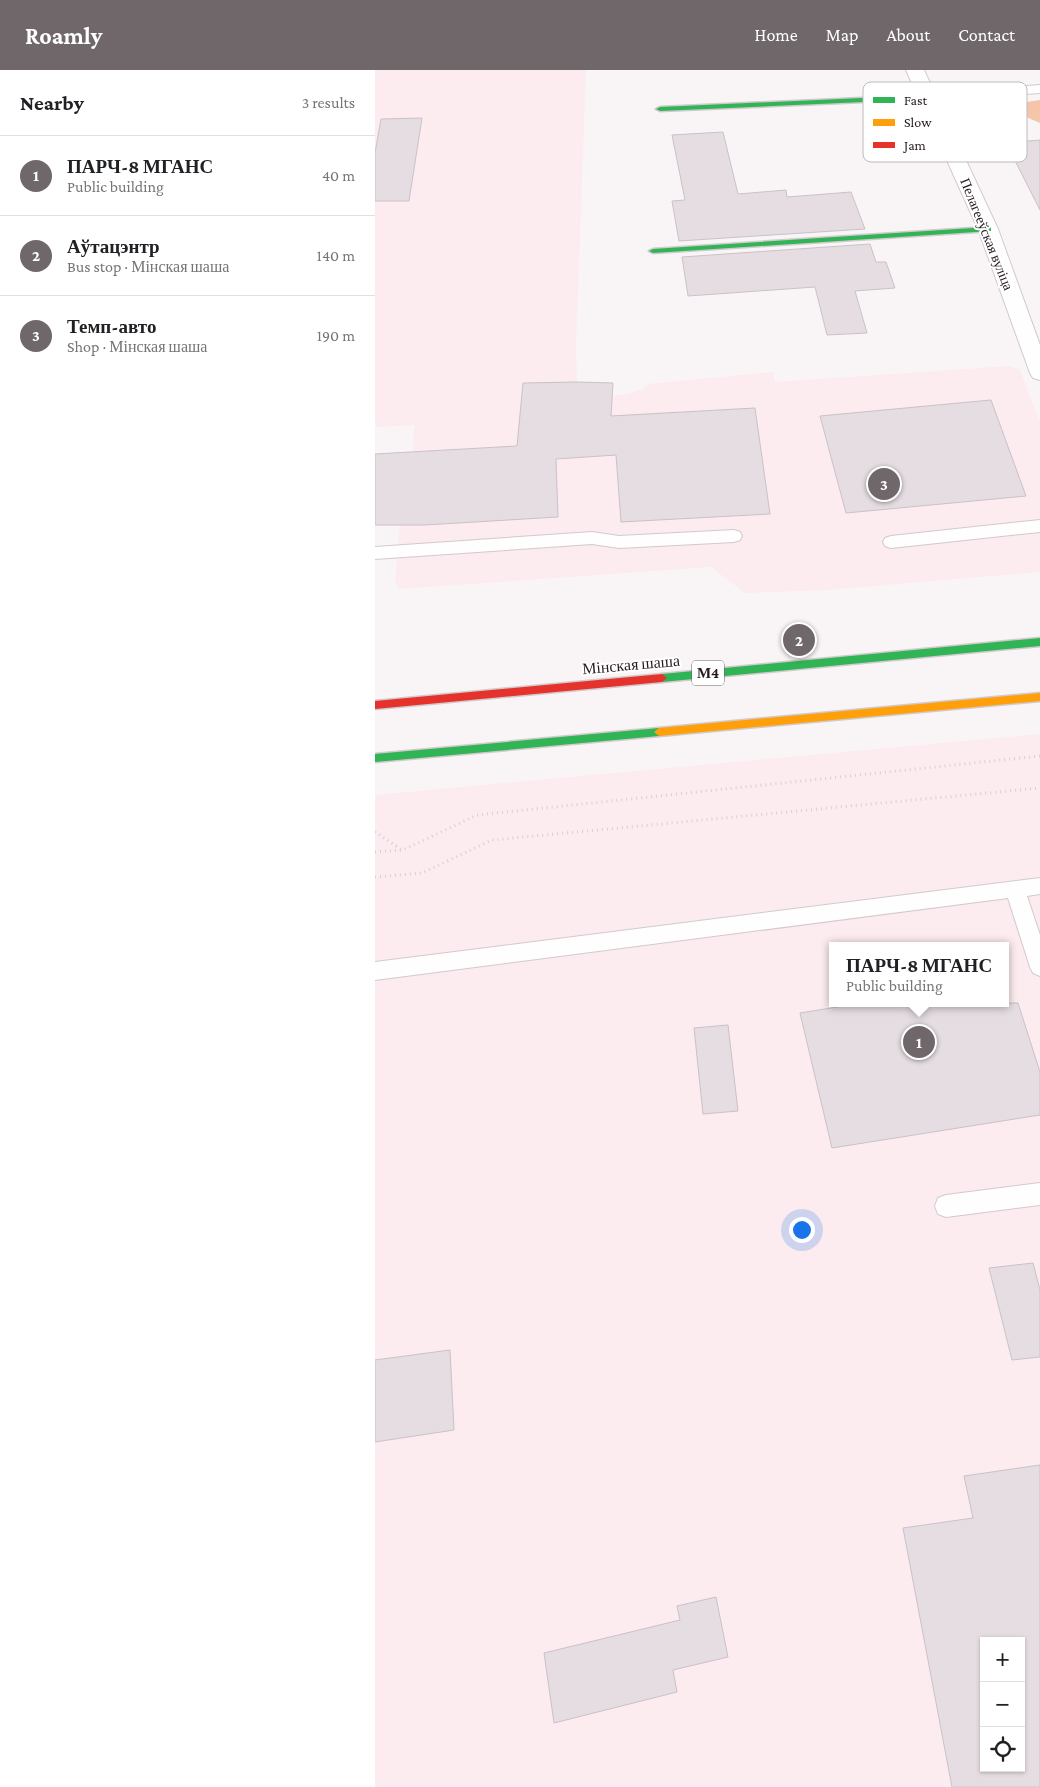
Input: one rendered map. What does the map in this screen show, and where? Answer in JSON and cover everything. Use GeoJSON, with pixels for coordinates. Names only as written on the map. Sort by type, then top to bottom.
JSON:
{"type":"FeatureCollection","features":[{"type":"Feature","properties":{"kind":"main road"},"geometry":{"type":"LineString","coordinates":[[660,109],[863,101]]}},
{"type":"Feature","properties":{"kind":"main road"},"geometry":{"type":"LineString","coordinates":[[653,251],[988,229]]}},
{"type":"Feature","properties":{"kind":"main road","name":"Мінская шаша"},"geometry":{"type":"LineString","coordinates":[[375,705],[1040,642]]}},
{"type":"Feature","properties":{"kind":"main road"},"geometry":{"type":"LineString","coordinates":[[375,758],[1040,697]]}},
{"type":"Feature","properties":{"kind":"street","name":"Пелагееўская вуліца"},"geometry":{"type":"LineString","coordinates":[[915,70],[921,82]]}},
{"type":"Feature","properties":{"kind":"street","name":"Пелагееўская вуліца"},"geometry":{"type":"LineString","coordinates":[[957,162],[988,229],[1040,373]]}},
{"type":"Feature","properties":{"kind":"lane"},"geometry":{"type":"LineString","coordinates":[[1027,89],[1040,88]]}},
{"type":"Feature","properties":{"kind":"lane"},"geometry":{"type":"LineString","coordinates":[[891,542],[1040,526]]}},
{"type":"Feature","properties":{"kind":"lane"},"geometry":{"type":"LineString","coordinates":[[375,554],[592,538],[619,542],[734,536]]}},
{"type":"Feature","properties":{"kind":"lane"},"geometry":{"type":"LineString","coordinates":[[375,971],[1017,891],[1040,886]]}},
{"type":"Feature","properties":{"kind":"lane"},"geometry":{"type":"LineString","coordinates":[[1017,891],[1040,967]]}},
{"type":"Feature","properties":{"kind":"lane"},"geometry":{"type":"LineString","coordinates":[[946,1206],[1040,1194]]}},
{"type":"Feature","properties":{"kind":"path"},"geometry":{"type":"LineString","coordinates":[[375,852],[403,850],[477,815],[1040,756]]}},
{"type":"Feature","properties":{"kind":"path"},"geometry":{"type":"LineString","coordinates":[[375,877],[422,873],[492,840],[1040,788]]}},
{"type":"Feature","properties":{"kind":"path"},"geometry":{"type":"LineString","coordinates":[[375,832],[403,850]]}},
{"type":"Feature","properties":{"kind":"shaded area"},"geometry":{"type":"Polygon","coordinates":[[[375,70],[586,70],[576,347],[577,382],[613,383],[612,396],[628,394],[645,388],[648,384],[773,372],[775,382],[1010,366],[1020,370],[1040,423],[1040,572],[828,590],[745,593],[711,567],[398,589],[395,579],[403,452],[413,452],[414,425],[375,427],[375,70]]]}},
{"type":"Feature","properties":{"kind":"shaded area"},"geometry":{"type":"Polygon","coordinates":[[[1040,100],[1040,123],[1027,117],[1027,102],[1040,100]]]}},
{"type":"Feature","properties":{"kind":"shaded area"},"geometry":{"type":"Polygon","coordinates":[[[1040,734],[1040,1787],[375,1787],[375,795],[1040,734]]]}},
{"type":"Feature","properties":{"kind":"building"},"geometry":{"type":"Polygon","coordinates":[[[422,118],[409,201],[375,201],[375,153],[381,119],[422,118]]]}},
{"type":"Feature","properties":{"kind":"building"},"geometry":{"type":"Polygon","coordinates":[[[723,132],[738,194],[786,190],[787,197],[851,192],[865,229],[679,241],[672,201],[685,200],[672,135],[723,132]]]}},
{"type":"Feature","properties":{"kind":"building"},"geometry":{"type":"Polygon","coordinates":[[[1040,140],[1040,210],[1016,162],[1027,162],[1027,141],[1040,140]]]}},
{"type":"Feature","properties":{"kind":"building"},"geometry":{"type":"Polygon","coordinates":[[[870,244],[876,262],[886,262],[895,288],[855,291],[867,333],[827,335],[815,287],[688,296],[682,257],[870,244]]]}},
{"type":"Feature","properties":{"kind":"building"},"geometry":{"type":"Polygon","coordinates":[[[523,383],[613,383],[611,416],[755,408],[770,514],[621,522],[616,455],[556,459],[558,517],[425,525],[375,525],[375,454],[517,446],[523,383]]]}},
{"type":"Feature","properties":{"kind":"building"},"geometry":{"type":"Polygon","coordinates":[[[991,400],[1026,496],[846,513],[820,416],[991,400]]]}},
{"type":"Feature","properties":{"kind":"building"},"geometry":{"type":"Polygon","coordinates":[[[1009,1003],[1018,1003],[1040,1072],[1040,1115],[832,1148],[800,1013],[837,1007],[1009,1007],[1009,1003]]]}},
{"type":"Feature","properties":{"kind":"building"},"geometry":{"type":"Polygon","coordinates":[[[728,1025],[738,1111],[703,1114],[694,1028],[728,1025]]]}},
{"type":"Feature","properties":{"kind":"building"},"geometry":{"type":"Polygon","coordinates":[[[1033,1263],[1040,1290],[1040,1357],[1012,1360],[989,1268],[1033,1263]]]}},
{"type":"Feature","properties":{"kind":"building"},"geometry":{"type":"Polygon","coordinates":[[[450,1350],[454,1430],[375,1442],[375,1360],[450,1350]]]}},
{"type":"Feature","properties":{"kind":"building"},"geometry":{"type":"Polygon","coordinates":[[[1040,1465],[1040,1787],[952,1787],[903,1528],[973,1518],[964,1476],[1040,1465]]]}},
{"type":"Feature","properties":{"kind":"building"},"geometry":{"type":"Polygon","coordinates":[[[716,1597],[728,1657],[673,1670],[677,1692],[554,1723],[544,1653],[680,1620],[677,1606],[716,1597]]]}},
{"type":"Feature","properties":{"kind":"traffic: fast"},"geometry":{"type":"LineString","coordinates":[[660,109],[863,100]]}},
{"type":"Feature","properties":{"kind":"traffic: fast"},"geometry":{"type":"LineString","coordinates":[[653,251],[988,229]]}},
{"type":"Feature","properties":{"kind":"traffic: fast"},"geometry":{"type":"LineString","coordinates":[[662,678],[1040,642]]}},
{"type":"Feature","properties":{"kind":"traffic: fast"},"geometry":{"type":"LineString","coordinates":[[375,758],[659,732]]}},
{"type":"Feature","properties":{"kind":"traffic: slow"},"geometry":{"type":"LineString","coordinates":[[659,732],[1040,697]]}},
{"type":"Feature","properties":{"kind":"traffic: jam"},"geometry":{"type":"LineString","coordinates":[[375,705],[662,678]]}},
{"type":"Feature","properties":{"kind":"place","name":"Темп-авто"},"geometry":{"type":"Point","coordinates":[884,484]}},
{"type":"Feature","properties":{"kind":"place","name":"Аўтацэнтр"},"geometry":{"type":"Point","coordinates":[799,640]}},
{"type":"Feature","properties":{"kind":"place","name":"ПАРЧ-8 МГАНС"},"geometry":{"type":"Point","coordinates":[919,1042]}}]}
